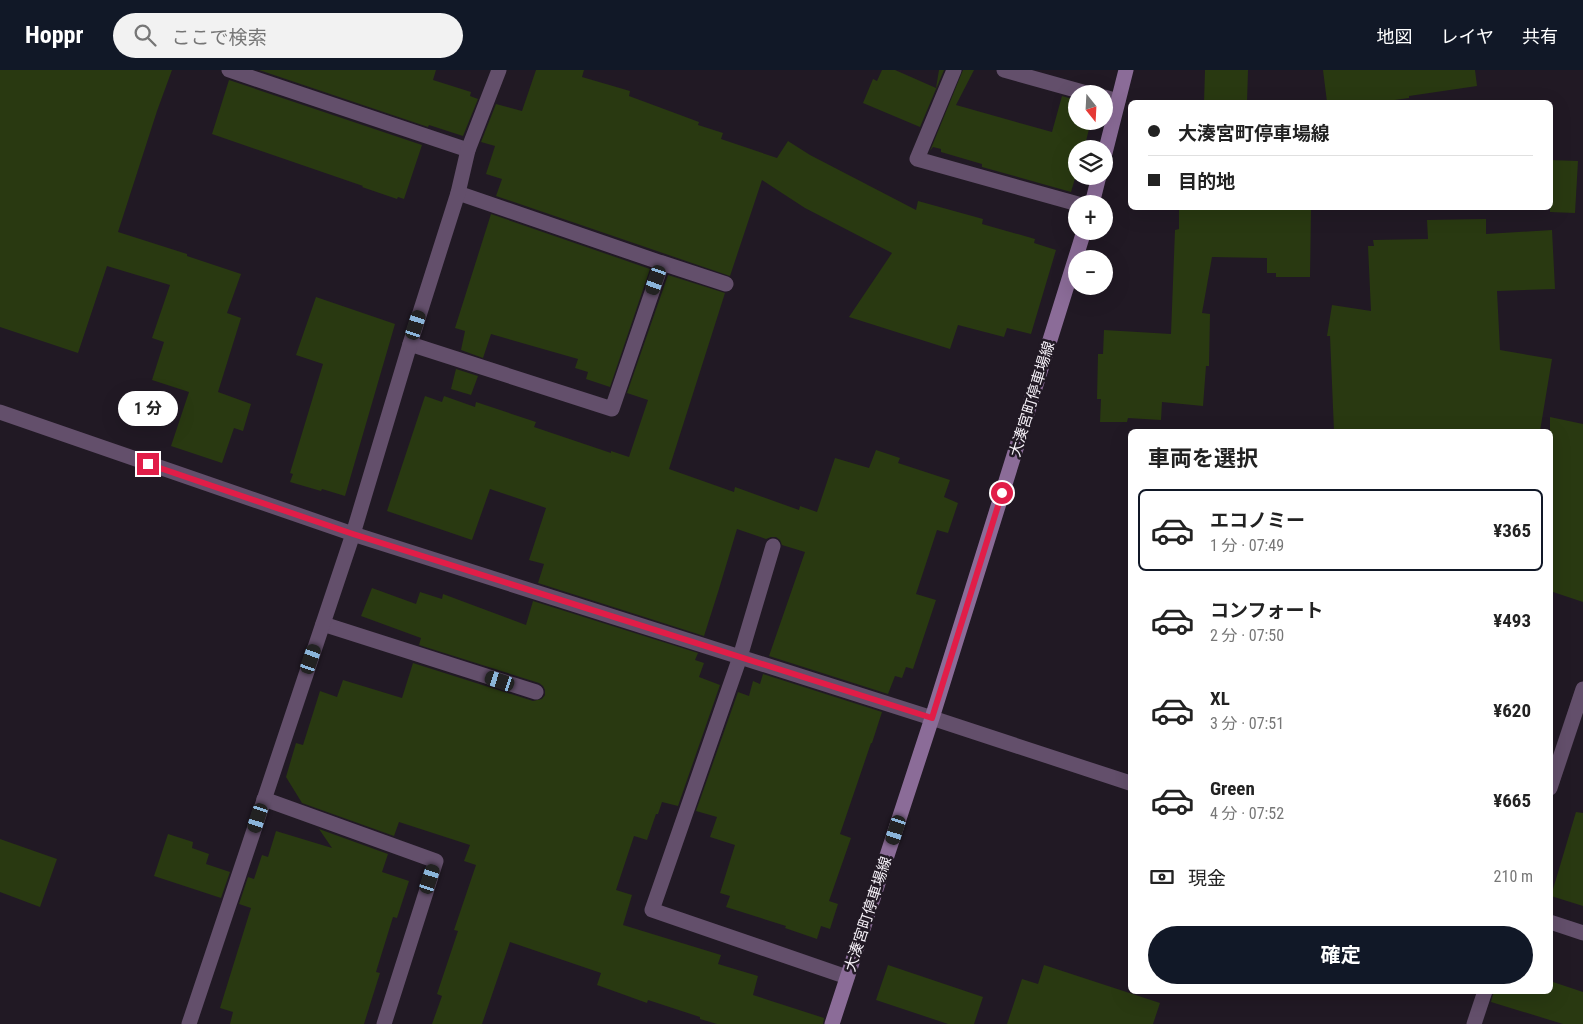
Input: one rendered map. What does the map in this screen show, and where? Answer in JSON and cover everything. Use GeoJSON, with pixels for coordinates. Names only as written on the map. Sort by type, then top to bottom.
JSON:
{"type":"FeatureCollection","features":[{"type":"Feature","properties":{"kind":"main road"},"geometry":{"type":"LineString","coordinates":[[1113,95],[1126,70]]}},
{"type":"Feature","properties":{"kind":"main road","name":"大湊宮町停車場線"},"geometry":{"type":"LineString","coordinates":[[832,1024],[932,718],[1081,240]]}},
{"type":"Feature","properties":{"kind":"street"},"geometry":{"type":"LineString","coordinates":[[229,70],[468,150]]}},
{"type":"Feature","properties":{"kind":"street"},"geometry":{"type":"LineString","coordinates":[[954,70],[917,159],[1068,201]]}},
{"type":"Feature","properties":{"kind":"street"},"geometry":{"type":"LineString","coordinates":[[1004,70],[1068,88]]}},
{"type":"Feature","properties":{"kind":"street"},"geometry":{"type":"LineString","coordinates":[[189,1024],[353,534],[458,193],[468,150],[494,71]]}},
{"type":"Feature","properties":{"kind":"street"},"geometry":{"type":"LineString","coordinates":[[458,193],[726,284]]}},
{"type":"Feature","properties":{"kind":"street"},"geometry":{"type":"LineString","coordinates":[[410,344],[612,409],[662,263]]}},
{"type":"Feature","properties":{"kind":"street"},"geometry":{"type":"LineString","coordinates":[[0,412],[353,534],[1128,782]]}},
{"type":"Feature","properties":{"kind":"street"},"geometry":{"type":"LineString","coordinates":[[773,546],[740,657],[652,910],[847,977]]}},
{"type":"Feature","properties":{"kind":"street"},"geometry":{"type":"LineString","coordinates":[[323,624],[536,692]]}},
{"type":"Feature","properties":{"kind":"street"},"geometry":{"type":"LineString","coordinates":[[1553,779],[1583,688]]}},
{"type":"Feature","properties":{"kind":"street"},"geometry":{"type":"LineString","coordinates":[[264,799],[436,861],[384,1024]]}},
{"type":"Feature","properties":{"kind":"street"},"geometry":{"type":"LineString","coordinates":[[1553,923],[1583,933]]}},
{"type":"Feature","properties":{"kind":"street"},"geometry":{"type":"LineString","coordinates":[[1474,1024],[1484,994]]}},
{"type":"Feature","properties":{"kind":"building"},"geometry":{"type":"Polygon","coordinates":[[[0,70],[172,70],[118,232],[241,274],[227,313],[241,318],[218,392],[251,404],[243,431],[234,428],[222,463],[171,446],[189,392],[152,380],[164,342],[152,338],[170,285],[107,266],[78,353],[0,327],[0,70]]]}},
{"type":"Feature","properties":{"kind":"building"},"geometry":{"type":"Polygon","coordinates":[[[259,70],[436,70],[433,80],[471,92],[470,96],[478,99],[463,136],[429,125],[428,127],[259,70]]]}},
{"type":"Feature","properties":{"kind":"building"},"geometry":{"type":"Polygon","coordinates":[[[536,70],[584,70],[582,77],[630,91],[629,96],[699,122],[698,125],[723,133],[721,139],[777,158],[788,141],[810,155],[916,210],[918,201],[983,219],[982,224],[1035,239],[1034,243],[1056,250],[1031,334],[1007,328],[1004,337],[958,325],[950,349],[849,317],[892,253],[805,208],[762,180],[730,276],[496,196],[502,179],[486,174],[495,146],[481,142],[496,104],[522,111],[536,70]]]}},
{"type":"Feature","properties":{"kind":"building"},"geometry":{"type":"Polygon","coordinates":[[[882,70],[895,70],[936,88],[939,70],[944,70],[920,127],[863,103],[873,79],[877,81],[882,70]]]}},
{"type":"Feature","properties":{"kind":"building"},"geometry":{"type":"Polygon","coordinates":[[[963,70],[974,70],[956,105],[1052,132],[1062,96],[1068,98],[1068,130],[1089,130],[1086,140],[1068,140],[1068,185],[1073,185],[1071,192],[982,167],[982,164],[941,152],[941,149],[933,147],[930,151],[963,70]]]}},
{"type":"Feature","properties":{"kind":"building"},"geometry":{"type":"Polygon","coordinates":[[[1205,70],[1248,70],[1247,100],[1204,100],[1205,70]]]}},
{"type":"Feature","properties":{"kind":"building"},"geometry":{"type":"Polygon","coordinates":[[[1323,70],[1475,70],[1477,86],[1409,96],[1409,98],[1394,100],[1327,100],[1323,70]]]}},
{"type":"Feature","properties":{"kind":"building"},"geometry":{"type":"Polygon","coordinates":[[[229,80],[422,145],[404,199],[398,197],[397,199],[212,134],[229,80]]]}},
{"type":"Feature","properties":{"kind":"building"},"geometry":{"type":"Polygon","coordinates":[[[1553,160],[1578,161],[1575,213],[1550,212],[1550,210],[1553,210],[1553,160]]]}},
{"type":"Feature","properties":{"kind":"building"},"geometry":{"type":"Polygon","coordinates":[[[1179,210],[1311,210],[1310,277],[1276,277],[1276,273],[1267,273],[1267,258],[1212,257],[1202,313],[1210,314],[1209,366],[1206,366],[1203,406],[1162,402],[1161,420],[1128,418],[1127,422],[1100,422],[1101,399],[1097,399],[1098,354],[1103,354],[1104,330],[1171,334],[1175,230],[1179,229],[1179,210]]]}},
{"type":"Feature","properties":{"kind":"building"},"geometry":{"type":"Polygon","coordinates":[[[491,214],[650,269],[610,387],[586,379],[588,372],[575,368],[578,359],[491,334],[483,358],[461,350],[465,331],[455,328],[491,214]]]}},
{"type":"Feature","properties":{"kind":"building"},"geometry":{"type":"Polygon","coordinates":[[[1486,219],[1486,234],[1552,230],[1555,289],[1497,291],[1500,350],[1552,359],[1540,429],[1334,429],[1330,336],[1327,336],[1332,305],[1371,311],[1368,246],[1374,246],[1373,240],[1428,239],[1427,220],[1486,219]]]}},
{"type":"Feature","properties":{"kind":"building"},"geometry":{"type":"Polygon","coordinates":[[[668,275],[725,293],[669,469],[734,492],[735,487],[799,510],[800,506],[817,512],[835,458],[869,468],[876,450],[900,458],[898,463],[950,480],[944,497],[958,503],[948,533],[937,530],[916,594],[936,600],[913,669],[906,667],[902,678],[895,676],[888,694],[769,656],[805,552],[782,545],[776,537],[766,539],[737,529],[704,636],[538,583],[544,564],[529,560],[546,508],[490,489],[472,540],[387,511],[425,396],[442,402],[444,396],[475,407],[476,402],[536,422],[534,427],[611,453],[611,451],[629,457],[648,400],[627,393],[668,275]]]}},
{"type":"Feature","properties":{"kind":"building"},"geometry":{"type":"Polygon","coordinates":[[[316,297],[395,324],[345,496],[290,482],[293,474],[290,473],[323,364],[296,355],[316,297]]]}},
{"type":"Feature","properties":{"kind":"building"},"geometry":{"type":"Polygon","coordinates":[[[456,369],[478,376],[471,395],[451,389],[456,369]]]}},
{"type":"Feature","properties":{"kind":"building"},"geometry":{"type":"Polygon","coordinates":[[[1550,417],[1583,424],[1583,602],[1553,592],[1553,429],[1550,429],[1550,417]]]}},
{"type":"Feature","properties":{"kind":"building"},"geometry":{"type":"Polygon","coordinates":[[[372,588],[416,604],[420,592],[442,599],[443,594],[526,625],[533,601],[698,653],[695,660],[704,663],[699,677],[720,685],[678,806],[662,802],[647,840],[634,836],[616,890],[632,895],[623,925],[721,955],[718,964],[758,976],[753,995],[824,1018],[823,1024],[717,1024],[648,1000],[647,1003],[597,985],[601,973],[510,942],[482,1024],[432,1024],[442,996],[437,994],[458,931],[454,930],[476,865],[464,861],[470,845],[399,822],[394,836],[302,803],[286,777],[296,743],[303,745],[320,691],[337,697],[343,680],[402,698],[413,663],[533,701],[542,699],[545,695],[545,690],[539,683],[419,645],[421,638],[361,616],[372,588]]]}},
{"type":"Feature","properties":{"kind":"building"},"geometry":{"type":"Polygon","coordinates":[[[763,674],[882,712],[840,834],[851,838],[829,901],[838,904],[830,929],[821,926],[817,939],[785,928],[786,926],[726,907],[730,896],[720,893],[735,845],[710,837],[717,817],[696,811],[738,692],[749,696],[753,681],[760,684],[763,674]]]}},
{"type":"Feature","properties":{"kind":"building"},"geometry":{"type":"Polygon","coordinates":[[[1576,812],[1583,813],[1583,906],[1553,897],[1553,889],[1576,812]]]}},
{"type":"Feature","properties":{"kind":"building"},"geometry":{"type":"Polygon","coordinates":[[[319,829],[388,854],[382,872],[409,881],[397,918],[393,917],[376,972],[380,973],[364,1024],[230,1024],[233,1012],[220,1008],[251,908],[239,904],[248,877],[254,879],[262,855],[268,857],[276,831],[332,848],[319,829]]]}},
{"type":"Feature","properties":{"kind":"building"},"geometry":{"type":"Polygon","coordinates":[[[168,834],[193,842],[192,848],[209,854],[206,864],[230,872],[221,898],[154,876],[168,834]]]}},
{"type":"Feature","properties":{"kind":"building"},"geometry":{"type":"Polygon","coordinates":[[[0,839],[57,859],[40,907],[0,892],[0,839]]]}},
{"type":"Feature","properties":{"kind":"building"},"geometry":{"type":"Polygon","coordinates":[[[888,965],[983,997],[974,1024],[948,1024],[876,1000],[888,965]]]}},
{"type":"Feature","properties":{"kind":"building"},"geometry":{"type":"Polygon","coordinates":[[[1044,965],[1160,1003],[1153,1024],[1007,1024],[1022,979],[1038,984],[1044,965]]]}},
{"type":"Feature","properties":{"kind":"building"},"geometry":{"type":"Polygon","coordinates":[[[1553,982],[1583,992],[1583,1024],[1563,1024],[1491,1002],[1493,994],[1553,994],[1553,982]]]}},
{"type":"Feature","properties":{"kind":"route"},"geometry":{"type":"LineString","coordinates":[[148,464],[353,534],[932,718],[1002,493]]}}]}
